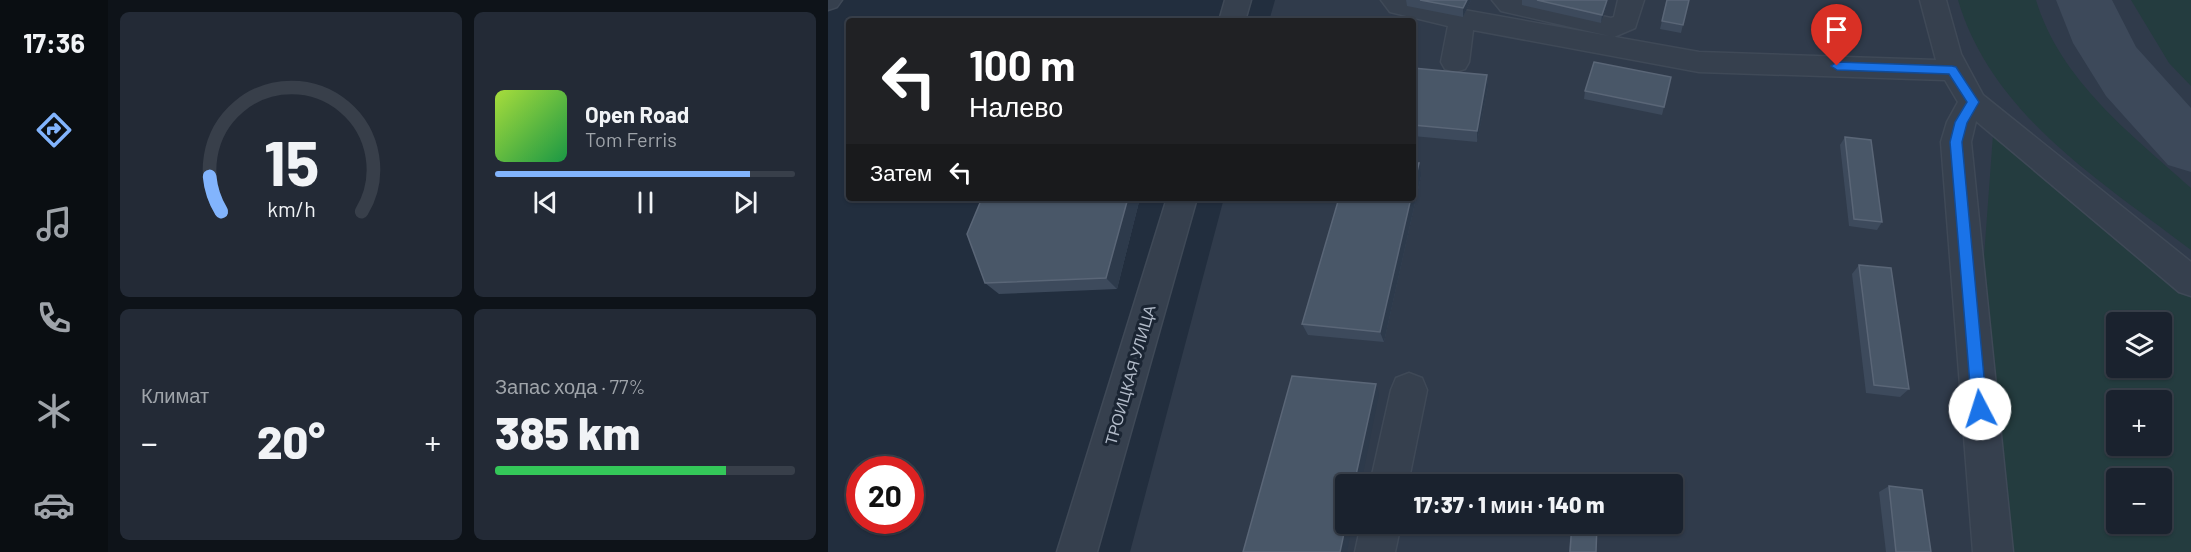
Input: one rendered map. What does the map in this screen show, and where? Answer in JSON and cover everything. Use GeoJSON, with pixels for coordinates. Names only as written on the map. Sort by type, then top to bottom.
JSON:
{"type":"FeatureCollection","features":[{"type":"Feature","properties":{"kind":"street"},"geometry":{"type":"LineString","coordinates":[[1233,18],[1238,0]]}},
{"type":"Feature","properties":{"kind":"street"},"geometry":{"type":"LineString","coordinates":[[1394,0],[1399,6],[1410,9],[1699,62],[1952,70]]}},
{"type":"Feature","properties":{"kind":"street"},"geometry":{"type":"LineString","coordinates":[[1505,0],[1510,5],[1614,28],[1626,22],[1631,0]]}},
{"type":"Feature","properties":{"kind":"street"},"geometry":{"type":"LineString","coordinates":[[1933,0],[1938,27],[1952,70],[1973,102],[2191,282]]}},
{"type":"Feature","properties":{"kind":"street"},"geometry":{"type":"LineString","coordinates":[[1455,62],[1462,19]]}},
{"type":"Feature","properties":{"kind":"street"},"geometry":{"type":"LineString","coordinates":[[1973,102],[1961,122],[1956,142],[1992,552]]}},
{"type":"Feature","properties":{"kind":"street","name":"ТРОИЦКАЯ УЛИЦА"},"geometry":{"type":"LineString","coordinates":[[1077,552],[1181,201]]}},
{"type":"Feature","properties":{"kind":"street"},"geometry":{"type":"LineString","coordinates":[[1391,474],[1409,390]]}},
{"type":"Feature","properties":{"kind":"street"},"geometry":{"type":"LineString","coordinates":[[1375,552],[1379,534]]}},
{"type":"Feature","properties":{"kind":"shaded area"},"geometry":{"type":"Polygon","coordinates":[[[1275,0],[2191,0],[2191,552],[1130,552],[1223,201],[1416,201],[1416,18],[1270,18],[1275,0]]]}},
{"type":"Feature","properties":{"kind":"green space"},"geometry":{"type":"Polygon","coordinates":[[[1958,0],[2036,0],[2047,29],[2062,56],[2080,80],[2122,126],[2191,188],[2191,250],[2087,171],[2053,142],[2023,111],[1996,78],[1974,41],[1958,0]]]}},
{"type":"Feature","properties":{"kind":"green space"},"geometry":{"type":"Polygon","coordinates":[[[2131,0],[2191,0],[2191,86],[2169,63],[2131,0]]]}},
{"type":"Feature","properties":{"kind":"green space"},"geometry":{"type":"Polygon","coordinates":[[[1993,135],[2191,298],[2191,552],[2012,552],[1984,257],[1993,135]]]}},
{"type":"Feature","properties":{"kind":"building"},"geometry":{"type":"Polygon","coordinates":[[[1420,0],[1467,0],[1463,8],[1420,0]]]}},
{"type":"Feature","properties":{"kind":"building"},"geometry":{"type":"Polygon","coordinates":[[[1537,0],[1607,0],[1602,15],[1537,0]]]}},
{"type":"Feature","properties":{"kind":"building"},"geometry":{"type":"Polygon","coordinates":[[[1667,0],[1689,0],[1683,25],[1662,21],[1667,0]]]}},
{"type":"Feature","properties":{"kind":"building"},"geometry":{"type":"Polygon","coordinates":[[[1594,62],[1671,77],[1664,107],[1585,91],[1594,62]]]}},
{"type":"Feature","properties":{"kind":"building"},"geometry":{"type":"Polygon","coordinates":[[[1416,68],[1487,75],[1477,131],[1416,125],[1416,68]]]}},
{"type":"Feature","properties":{"kind":"building"},"geometry":{"type":"Polygon","coordinates":[[[1845,137],[1871,140],[1882,222],[1854,219],[1845,137]]]}},
{"type":"Feature","properties":{"kind":"building"},"geometry":{"type":"Polygon","coordinates":[[[981,201],[1127,201],[1106,278],[985,283],[967,234],[981,201]]]}},
{"type":"Feature","properties":{"kind":"building"},"geometry":{"type":"Polygon","coordinates":[[[1338,201],[1410,201],[1380,332],[1302,324],[1338,201]]]}},
{"type":"Feature","properties":{"kind":"building"},"geometry":{"type":"Polygon","coordinates":[[[1859,265],[1891,268],[1909,389],[1874,385],[1859,265]]]}},
{"type":"Feature","properties":{"kind":"building"},"geometry":{"type":"Polygon","coordinates":[[[1292,376],[1376,384],[1356,474],[1335,474],[1335,534],[1344,534],[1340,552],[1243,552],[1292,376]]]}},
{"type":"Feature","properties":{"kind":"building"},"geometry":{"type":"Polygon","coordinates":[[[1889,486],[1922,490],[1931,552],[1896,552],[1889,486]]]}},
{"type":"Feature","properties":{"kind":"building"},"geometry":{"type":"Polygon","coordinates":[[[1571,534],[1597,534],[1596,552],[1570,552],[1571,534]]]}},
{"type":"Feature","properties":{"kind":"taxiway"},"geometry":{"type":"LineString","coordinates":[[2084,0],[2092,23],[2127,80],[2191,147]]}},
{"type":"Feature","properties":{"kind":"route"},"geometry":{"type":"LineString","coordinates":[[1837,66],[1952,70],[1973,102],[1961,122],[1956,142],[1980,409]]}}]}
